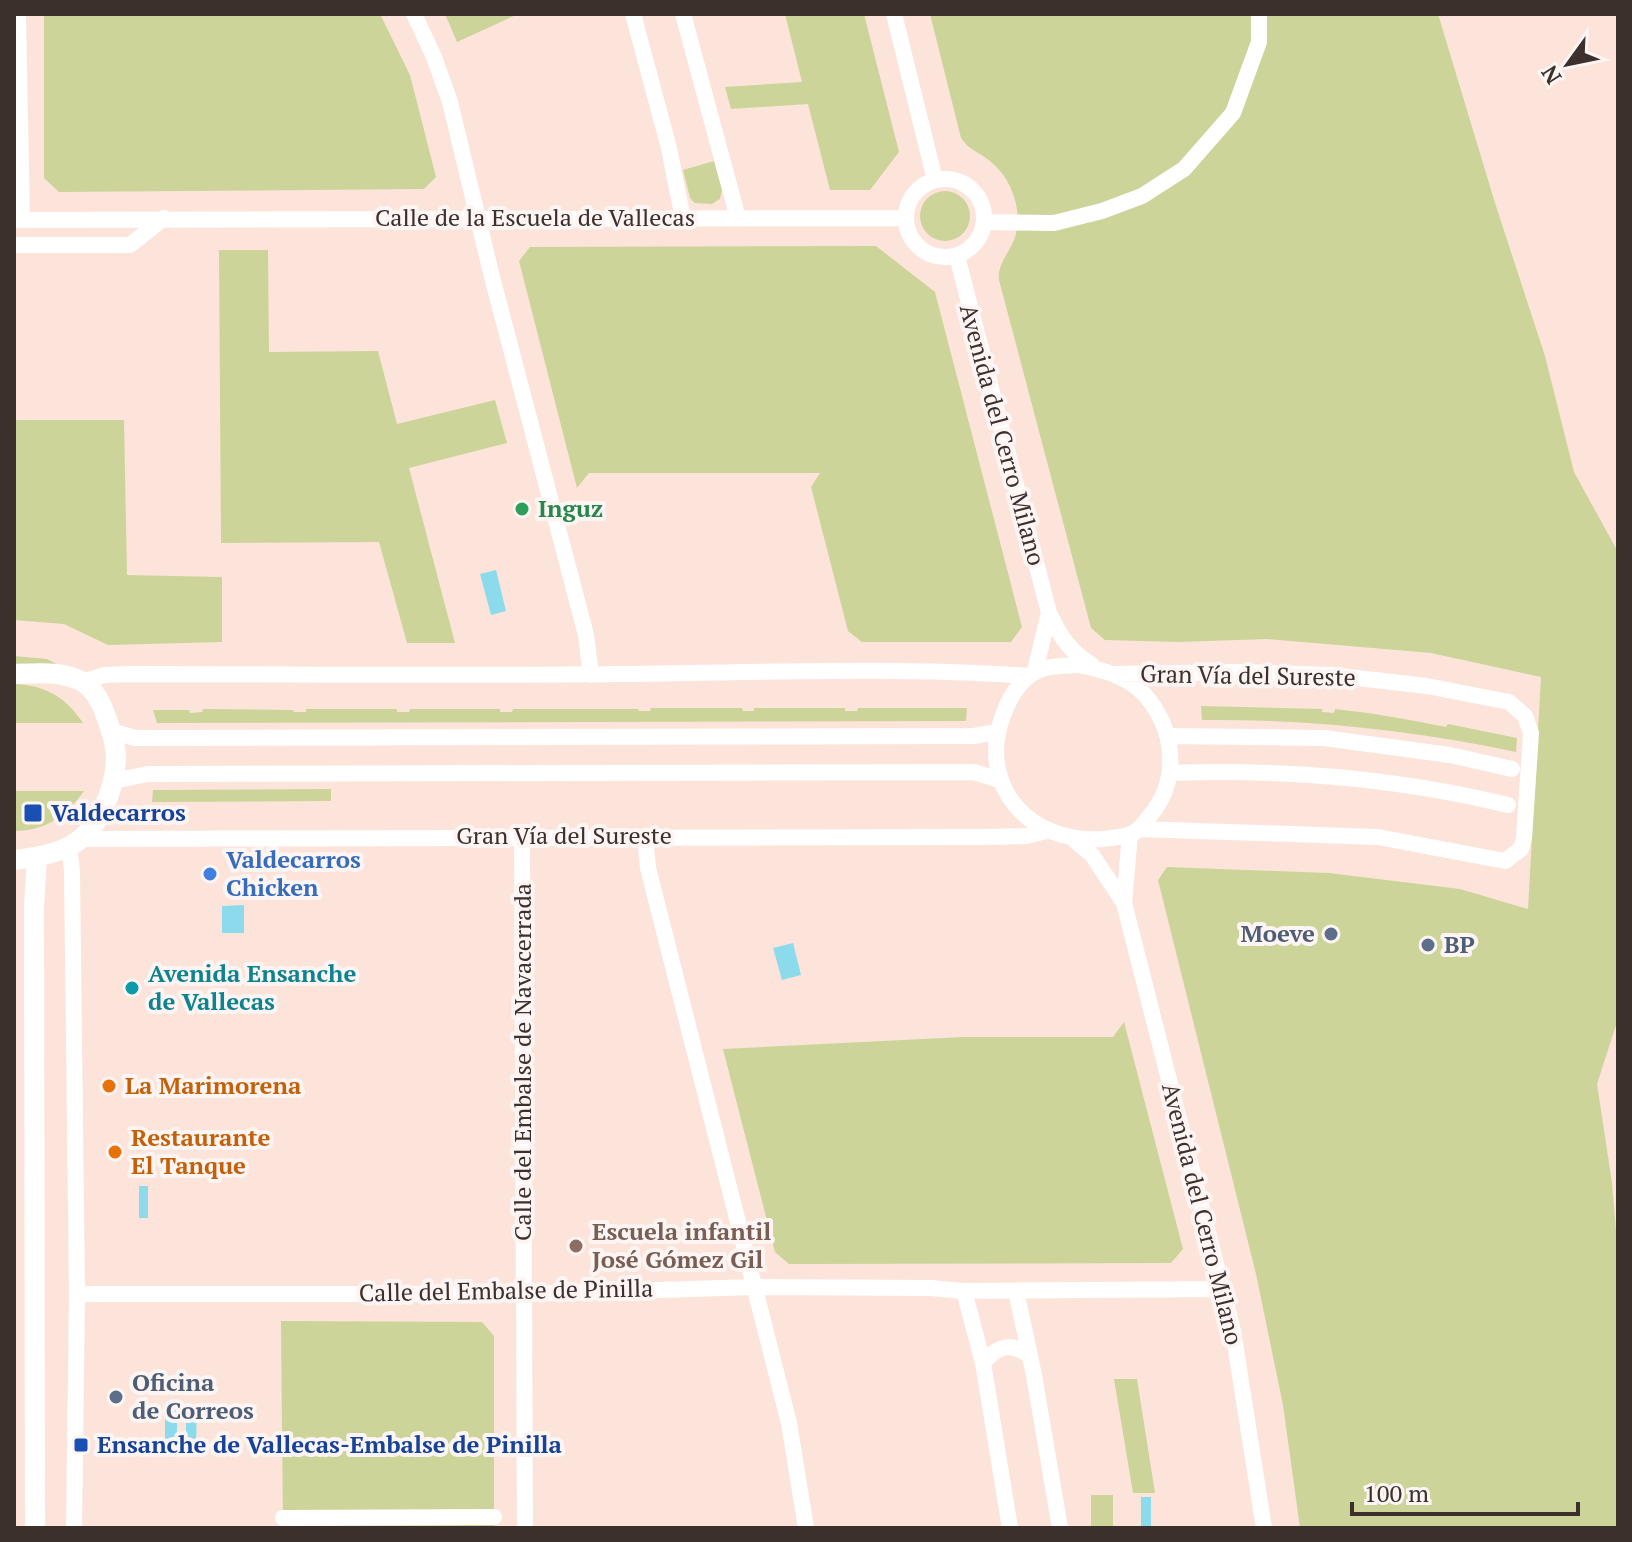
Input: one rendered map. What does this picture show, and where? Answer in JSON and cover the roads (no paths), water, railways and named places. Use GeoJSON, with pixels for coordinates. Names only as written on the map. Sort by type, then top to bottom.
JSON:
{"type":"FeatureCollection","features":[{"type":"Feature","properties":{"kind":"main road"},"geometry":{"type":"LineString","coordinates":[[14,674],[58,674],[82,682],[92,690],[103,707],[116,756],[113,781],[93,826],[76,843],[37,858],[14,860]]}},
{"type":"Feature","properties":{"kind":"main road"},"geometry":{"type":"LineString","coordinates":[[35,1528],[34,906],[37,858]]}},
{"type":"Feature","properties":{"kind":"street"},"geometry":{"type":"LineString","coordinates":[[18,14],[18,220]]}},
{"type":"Feature","properties":{"kind":"street"},"geometry":{"type":"LineString","coordinates":[[414,14],[450,102],[586,635],[591,675]]}},
{"type":"Feature","properties":{"kind":"street"},"geometry":{"type":"LineString","coordinates":[[633,14],[669,148],[683,219]]}},
{"type":"Feature","properties":{"kind":"street"},"geometry":{"type":"LineString","coordinates":[[683,14],[738,218]]}},
{"type":"Feature","properties":{"kind":"street"},"geometry":{"type":"LineString","coordinates":[[894,14],[935,180]]}},
{"type":"Feature","properties":{"kind":"street"},"geometry":{"type":"LineString","coordinates":[[984,222],[1054,223],[1102,211],[1142,196],[1184,169],[1233,113],[1259,42],[1259,14]]}},
{"type":"Feature","properties":{"kind":"street"},"geometry":{"type":"LineString","coordinates":[[935,180],[960,182],[979,198],[984,210],[984,222],[975,243],[957,256],[945,258],[922,250],[908,230],[908,206],[914,194],[923,185],[935,180]]}},
{"type":"Feature","properties":{"kind":"street"},"geometry":{"type":"LineString","coordinates":[[14,245],[130,245],[164,218]]}},
{"type":"Feature","properties":{"kind":"street","name":"Calle de la Escuela de Vallecas"},"geometry":{"type":"LineString","coordinates":[[18,220],[906,218]]}},
{"type":"Feature","properties":{"kind":"street","name":"Avenida del Cerro Milano"},"geometry":{"type":"LineString","coordinates":[[957,256],[1049,613],[1060,637],[1075,655],[1106,672]]}},
{"type":"Feature","properties":{"kind":"street","name":"Avenida del Cerro Milano"},"geometry":{"type":"LineString","coordinates":[[1032,674],[1049,613]]}},
{"type":"Feature","properties":{"kind":"street"},"geometry":{"type":"LineString","coordinates":[[82,682],[105,675],[129,674],[1032,674],[1079,665],[1123,677],[1144,694],[1170,744],[1171,773],[1162,803],[1135,832],[1102,839],[1073,839],[1046,831],[1016,809],[1000,780],[996,755],[997,732],[1009,699],[1032,674]]}},
{"type":"Feature","properties":{"kind":"street","name":"Gran Vía del Sureste"},"geometry":{"type":"LineString","coordinates":[[1106,672],[1300,673],[1427,686],[1509,702],[1525,716],[1531,733],[1524,838],[1521,849],[1505,861],[1378,837],[1135,832]]}},
{"type":"Feature","properties":{"kind":"street"},"geometry":{"type":"LineString","coordinates":[[111,731],[135,738],[958,736],[997,732]]}},
{"type":"Feature","properties":{"kind":"street"},"geometry":{"type":"LineString","coordinates":[[1167,736],[1324,738],[1450,755],[1512,769]]}},
{"type":"Feature","properties":{"kind":"street"},"geometry":{"type":"LineString","coordinates":[[113,781],[148,774],[927,772],[974,772],[1000,780]]}},
{"type":"Feature","properties":{"kind":"street"},"geometry":{"type":"LineString","coordinates":[[1171,773],[1327,774],[1447,790],[1508,805]]}},
{"type":"Feature","properties":{"kind":"street","name":"Gran Vía del Sureste"},"geometry":{"type":"LineString","coordinates":[[76,843],[645,836],[984,837],[1026,836],[1046,831]]}},
{"type":"Feature","properties":{"kind":"street","name":"Avenida del Cerro Milano"},"geometry":{"type":"LineString","coordinates":[[1124,903],[1135,832]]}},
{"type":"Feature","properties":{"kind":"street"},"geometry":{"type":"LineString","coordinates":[[645,836],[648,868],[789,1423],[806,1528]]}},
{"type":"Feature","properties":{"kind":"street","name":"Calle del Embalse de Navacerrada"},"geometry":{"type":"LineString","coordinates":[[522,837],[525,1528]]}},
{"type":"Feature","properties":{"kind":"street","name":"Avenida del Cerro Milano"},"geometry":{"type":"LineString","coordinates":[[1073,839],[1092,855],[1124,903],[1233,1331],[1264,1528]]}},
{"type":"Feature","properties":{"kind":"street"},"geometry":{"type":"LineString","coordinates":[[74,1528],[76,843]]}},
{"type":"Feature","properties":{"kind":"street","name":"Calle del Embalse de Pinilla"},"geometry":{"type":"LineString","coordinates":[[77,1294],[524,1294],[755,1287],[964,1291],[1223,1289]]}},
{"type":"Feature","properties":{"kind":"street"},"geometry":{"type":"LineString","coordinates":[[964,1291],[983,1363],[1010,1528]]}},
{"type":"Feature","properties":{"kind":"street"},"geometry":{"type":"LineString","coordinates":[[1016,1291],[1060,1528]]}},
{"type":"Feature","properties":{"kind":"street"},"geometry":{"type":"LineString","coordinates":[[983,1363],[1001,1347],[1014,1346],[1029,1355]]}},
{"type":"Feature","properties":{"kind":"street"},"geometry":{"type":"LineString","coordinates":[[283,1518],[494,1517]]}},
{"type":"Feature","properties":{"kind":"water"},"geometry":{"type":"Polygon","coordinates":[[[496,570],[506,611],[491,615],[480,574],[496,570]]]}},
{"type":"Feature","properties":{"kind":"water"},"geometry":{"type":"Polygon","coordinates":[[[244,905],[244,933],[222,933],[222,906],[244,905]]]}},
{"type":"Feature","properties":{"kind":"water"},"geometry":{"type":"Polygon","coordinates":[[[793,943],[801,975],[782,980],[773,948],[793,943]]]}},
{"type":"Feature","properties":{"kind":"water"},"geometry":{"type":"Polygon","coordinates":[[[139,1186],[148,1186],[148,1218],[139,1218],[139,1186]]]}},
{"type":"Feature","properties":{"kind":"water"},"geometry":{"type":"Polygon","coordinates":[[[186,1407],[197,1407],[196,1446],[186,1446],[186,1407]]]}},
{"type":"Feature","properties":{"kind":"water"},"geometry":{"type":"Polygon","coordinates":[[[165,1409],[177,1409],[177,1444],[165,1444],[165,1409]]]}},
{"type":"Feature","properties":{"kind":"water"},"geometry":{"type":"Polygon","coordinates":[[[1141,1497],[1151,1497],[1151,1528],[1141,1528],[1141,1497]]]}},
{"type":"Feature","properties":{"kind":"place","name":"Inguz"},"geometry":{"type":"Point","coordinates":[522,509]}},
{"type":"Feature","properties":{"kind":"place","name":"Valdecarros"},"geometry":{"type":"Point","coordinates":[33,813]}},
{"type":"Feature","properties":{"kind":"place","name":"Valdecarros Chicken"},"geometry":{"type":"Point","coordinates":[210,874]}},
{"type":"Feature","properties":{"kind":"place","name":"Moeve"},"geometry":{"type":"Point","coordinates":[1331,934]}},
{"type":"Feature","properties":{"kind":"place","name":"BP"},"geometry":{"type":"Point","coordinates":[1428,945]}},
{"type":"Feature","properties":{"kind":"place","name":"Avenida Ensanche de Vallecas"},"geometry":{"type":"Point","coordinates":[132,988]}},
{"type":"Feature","properties":{"kind":"place","name":"La Marimorena"},"geometry":{"type":"Point","coordinates":[109,1086]}},
{"type":"Feature","properties":{"kind":"place","name":"Restaurante El Tanque"},"geometry":{"type":"Point","coordinates":[115,1152]}},
{"type":"Feature","properties":{"kind":"place","name":"Escuela infantil José Gómez Gil"},"geometry":{"type":"Point","coordinates":[576,1246]}},
{"type":"Feature","properties":{"kind":"place","name":"Oficina de Correos"},"geometry":{"type":"Point","coordinates":[116,1397]}},
{"type":"Feature","properties":{"kind":"place","name":"Ensanche de Vallecas-Embalse de Pinilla"},"geometry":{"type":"Point","coordinates":[81,1445]}}]}
